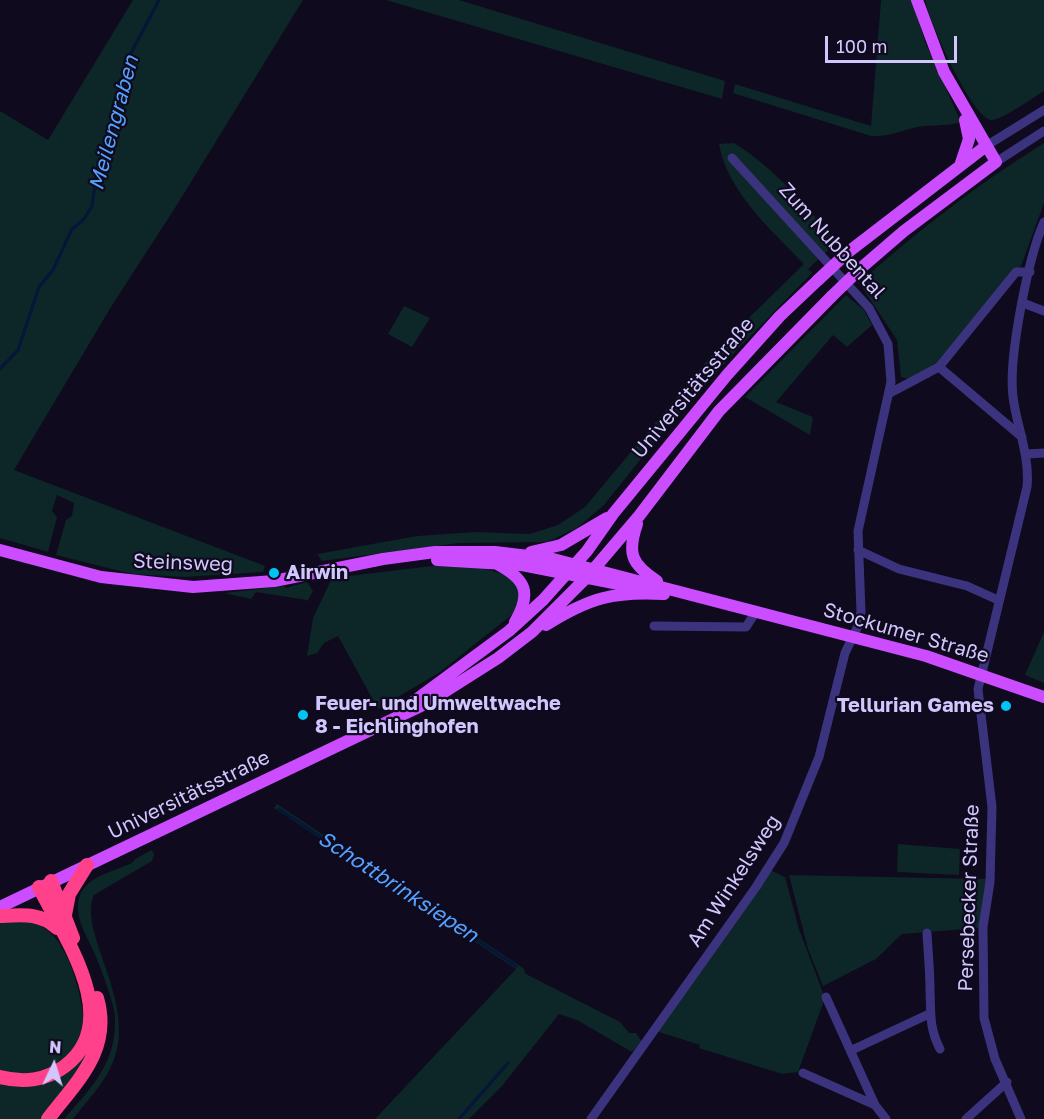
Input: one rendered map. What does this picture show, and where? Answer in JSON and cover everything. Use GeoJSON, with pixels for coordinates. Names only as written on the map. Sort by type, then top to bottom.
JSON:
{"type":"FeatureCollection","features":[{"type":"Feature","properties":{"kind":"highway"},"geometry":{"type":"LineString","coordinates":[[65,917],[69,894],[87,865]]}},
{"type":"Feature","properties":{"kind":"highway"},"geometry":{"type":"LineString","coordinates":[[45,884],[65,917],[98,1002],[101,1031],[97,1053],[85,1074],[48,1119]]}},
{"type":"Feature","properties":{"kind":"highway"},"geometry":{"type":"LineString","coordinates":[[0,1077],[32,1080],[52,1075],[76,1056],[86,1038],[91,1022],[90,997],[82,973],[62,933],[45,884]]}},
{"type":"Feature","properties":{"kind":"highway"},"geometry":{"type":"LineString","coordinates":[[0,916],[41,917],[62,933]]}},
{"type":"Feature","properties":{"kind":"main road"},"geometry":{"type":"LineString","coordinates":[[917,0],[929,40],[960,105],[996,162]]}},
{"type":"Feature","properties":{"kind":"main road"},"geometry":{"type":"LineString","coordinates":[[960,105],[969,139],[960,164]]}},
{"type":"Feature","properties":{"kind":"main road","name":"Universitätsstraße"},"geometry":{"type":"LineString","coordinates":[[394,717],[409,703],[461,668],[509,631],[572,569],[726,375],[780,316],[847,253],[986,146]]}},
{"type":"Feature","properties":{"kind":"main road","name":"Universitätsstraße"},"geometry":{"type":"LineString","coordinates":[[0,907],[427,703],[476,674],[532,632],[591,573],[639,516],[719,411],[832,296],[912,225],[996,162]]}},
{"type":"Feature","properties":{"kind":"main road"},"geometry":{"type":"LineString","coordinates":[[515,553],[561,545],[614,514]]}},
{"type":"Feature","properties":{"kind":"main road","name":"Universitätsstraße"},"geometry":{"type":"LineString","coordinates":[[639,516],[631,541],[632,557],[644,572],[665,590]]}},
{"type":"Feature","properties":{"kind":"main road","name":"Steinsweg"},"geometry":{"type":"LineString","coordinates":[[0,550],[100,577],[193,587],[248,584],[367,564],[392,557],[435,552],[515,553],[572,569]]}},
{"type":"Feature","properties":{"kind":"main road","name":"Steinsweg"},"geometry":{"type":"LineString","coordinates":[[367,564],[440,560],[572,569]]}},
{"type":"Feature","properties":{"kind":"main road"},"geometry":{"type":"LineString","coordinates":[[494,562],[515,575],[524,590],[522,609],[509,631]]}},
{"type":"Feature","properties":{"kind":"main road","name":"Stockumer Straße"},"geometry":{"type":"LineString","coordinates":[[572,569],[927,656],[981,673],[1044,697]]}},
{"type":"Feature","properties":{"kind":"main road"},"geometry":{"type":"LineString","coordinates":[[532,632],[575,609],[610,595],[665,590]]}},
{"type":"Feature","properties":{"kind":"street","name":"Universitätsstraße"},"geometry":{"type":"LineString","coordinates":[[986,146],[1044,110]]}},
{"type":"Feature","properties":{"kind":"street","name":"Universitätsstraße"},"geometry":{"type":"LineString","coordinates":[[996,162],[1044,131]]}},
{"type":"Feature","properties":{"kind":"street","name":"Zum Nubbental"},"geometry":{"type":"LineString","coordinates":[[732,158],[878,319],[890,352],[890,393],[859,526],[858,550],[862,603],[854,637]]}},
{"type":"Feature","properties":{"kind":"street","name":"Persebecker Straße"},"geometry":{"type":"LineString","coordinates":[[1021,1119],[1007,1082],[995,1059],[984,1018],[983,927],[990,882],[992,830],[990,784],[978,689],[998,600],[1026,494],[1027,454],[1013,402],[1012,382],[1015,343],[1023,303],[1044,222]]}},
{"type":"Feature","properties":{"kind":"street"},"geometry":{"type":"LineString","coordinates":[[890,393],[939,367],[1016,272],[1030,272]]}},
{"type":"Feature","properties":{"kind":"street"},"geometry":{"type":"LineString","coordinates":[[1023,303],[1044,311]]}},
{"type":"Feature","properties":{"kind":"street"},"geometry":{"type":"LineString","coordinates":[[939,367],[1022,437]]}},
{"type":"Feature","properties":{"kind":"street"},"geometry":{"type":"LineString","coordinates":[[1027,454],[1044,453]]}},
{"type":"Feature","properties":{"kind":"street"},"geometry":{"type":"LineString","coordinates":[[858,550],[899,569],[967,586],[998,600]]}},
{"type":"Feature","properties":{"kind":"street"},"geometry":{"type":"LineString","coordinates":[[654,626],[746,627],[755,613]]}},
{"type":"Feature","properties":{"kind":"street","name":"Am Winkelsweg"},"geometry":{"type":"LineString","coordinates":[[591,1119],[756,887],[784,843],[819,757],[845,653],[854,637]]}},
{"type":"Feature","properties":{"kind":"street"},"geometry":{"type":"LineString","coordinates":[[927,933],[929,1014],[931,1030],[940,1049]]}},
{"type":"Feature","properties":{"kind":"street"},"geometry":{"type":"LineString","coordinates":[[826,997],[875,1105],[886,1119]]}},
{"type":"Feature","properties":{"kind":"street"},"geometry":{"type":"LineString","coordinates":[[852,1050],[929,1014]]}},
{"type":"Feature","properties":{"kind":"street"},"geometry":{"type":"LineString","coordinates":[[803,1073],[875,1105]]}},
{"type":"Feature","properties":{"kind":"street"},"geometry":{"type":"LineString","coordinates":[[966,1119],[1007,1082]]}},
{"type":"Feature","properties":{"kind":"green space"},"geometry":{"type":"Polygon","coordinates":[[[133,0],[303,0],[111,307],[14,470],[265,566],[263,572],[184,577],[132,574],[56,555],[66,520],[72,516],[74,503],[57,495],[52,511],[57,517],[48,552],[0,538],[0,111],[48,140],[133,0]]]}},
{"type":"Feature","properties":{"kind":"green space"},"geometry":{"type":"Polygon","coordinates":[[[386,0],[459,0],[725,81],[722,99],[386,0]]]}},
{"type":"Feature","properties":{"kind":"green space"},"geometry":{"type":"Polygon","coordinates":[[[881,0],[912,0],[925,42],[961,122],[871,136],[733,93],[735,84],[871,126],[881,0]]]}},
{"type":"Feature","properties":{"kind":"green space"},"geometry":{"type":"Polygon","coordinates":[[[925,0],[1044,0],[1044,91],[1010,113],[996,119],[991,120],[983,115],[962,86],[952,67],[925,0]]]}},
{"type":"Feature","properties":{"kind":"green space"},"geometry":{"type":"Polygon","coordinates":[[[734,143],[776,176],[837,242],[808,269],[812,273],[734,353],[660,435],[604,505],[577,528],[547,542],[459,543],[322,561],[317,554],[417,536],[476,532],[530,534],[558,525],[585,507],[716,350],[804,264],[752,209],[731,178],[719,144],[734,143]]]}},
{"type":"Feature","properties":{"kind":"green space"},"geometry":{"type":"Polygon","coordinates":[[[1044,143],[1044,203],[1021,266],[935,367],[909,379],[901,377],[897,340],[859,283],[948,209],[1044,143]]]}},
{"type":"Feature","properties":{"kind":"green space"},"geometry":{"type":"Polygon","coordinates":[[[846,295],[864,310],[872,325],[847,347],[833,335],[776,402],[813,417],[810,435],[745,397],[846,295]]]}},
{"type":"Feature","properties":{"kind":"green space"},"geometry":{"type":"Polygon","coordinates":[[[404,306],[430,318],[412,347],[388,334],[404,306]]]}},
{"type":"Feature","properties":{"kind":"green space"},"geometry":{"type":"Polygon","coordinates":[[[432,566],[481,568],[505,574],[518,587],[520,596],[514,613],[440,672],[378,709],[338,636],[324,643],[317,653],[307,656],[313,618],[332,578],[432,566]]]}},
{"type":"Feature","properties":{"kind":"green space"},"geometry":{"type":"Polygon","coordinates":[[[307,582],[313,591],[305,605],[307,600],[256,592],[251,599],[224,593],[285,586],[286,588],[307,582]]]}},
{"type":"Feature","properties":{"kind":"green space"},"geometry":{"type":"Polygon","coordinates":[[[1044,632],[1044,683],[1025,675],[1044,632]]]}},
{"type":"Feature","properties":{"kind":"green space"},"geometry":{"type":"Polygon","coordinates":[[[277,804],[523,968],[526,974],[620,1022],[629,1033],[636,1033],[642,1042],[632,1052],[577,1020],[559,1014],[502,1086],[469,1119],[375,1119],[516,969],[274,808],[277,804]]]}},
{"type":"Feature","properties":{"kind":"green space"},"geometry":{"type":"Polygon","coordinates":[[[898,844],[960,849],[959,875],[897,872],[898,844]]]}},
{"type":"Feature","properties":{"kind":"green space"},"geometry":{"type":"Polygon","coordinates":[[[152,850],[154,855],[152,861],[94,895],[91,910],[93,928],[113,993],[118,1016],[119,1039],[113,1062],[100,1085],[73,1119],[64,1119],[92,1086],[104,1067],[112,1047],[115,1028],[114,1010],[108,990],[78,914],[79,897],[88,883],[132,863],[152,850]]]}},
{"type":"Feature","properties":{"kind":"green space"},"geometry":{"type":"Polygon","coordinates":[[[770,870],[785,877],[799,929],[825,998],[798,1072],[782,1074],[699,1048],[700,1045],[656,1031],[770,870]]]}},
{"type":"Feature","properties":{"kind":"green space"},"geometry":{"type":"Polygon","coordinates":[[[789,875],[987,879],[979,928],[902,934],[876,959],[823,986],[808,949],[789,875]]]}},
{"type":"Feature","properties":{"kind":"green space"},"geometry":{"type":"Polygon","coordinates":[[[21,919],[40,925],[55,937],[66,954],[80,997],[87,1041],[89,1059],[44,1119],[0,1119],[0,923],[21,919]]]}},
{"type":"Feature","properties":{"kind":"waterway","name":"Meilengraben"},"geometry":{"type":"LineString","coordinates":[[0,369],[18,350],[39,287],[53,270],[72,229],[84,219],[92,206],[97,169],[123,104],[129,57],[159,0]]}},
{"type":"Feature","properties":{"kind":"waterway","name":"Schottbrinksiepen"},"geometry":{"type":"LineString","coordinates":[[279,809],[516,966]]}},
{"type":"Feature","properties":{"kind":"waterway","name":"Schottbrinksiepen"},"geometry":{"type":"LineString","coordinates":[[459,1119],[508,1063]]}},
{"type":"Feature","properties":{"kind":"place","name":"Airwin"},"geometry":{"type":"Point","coordinates":[274,573]}},
{"type":"Feature","properties":{"kind":"place","name":"Tellurian Games"},"geometry":{"type":"Point","coordinates":[1006,706]}},
{"type":"Feature","properties":{"kind":"place","name":"Feuer- und Umweltwache 8 - Eichlinghofen"},"geometry":{"type":"Point","coordinates":[303,715]}}]}
